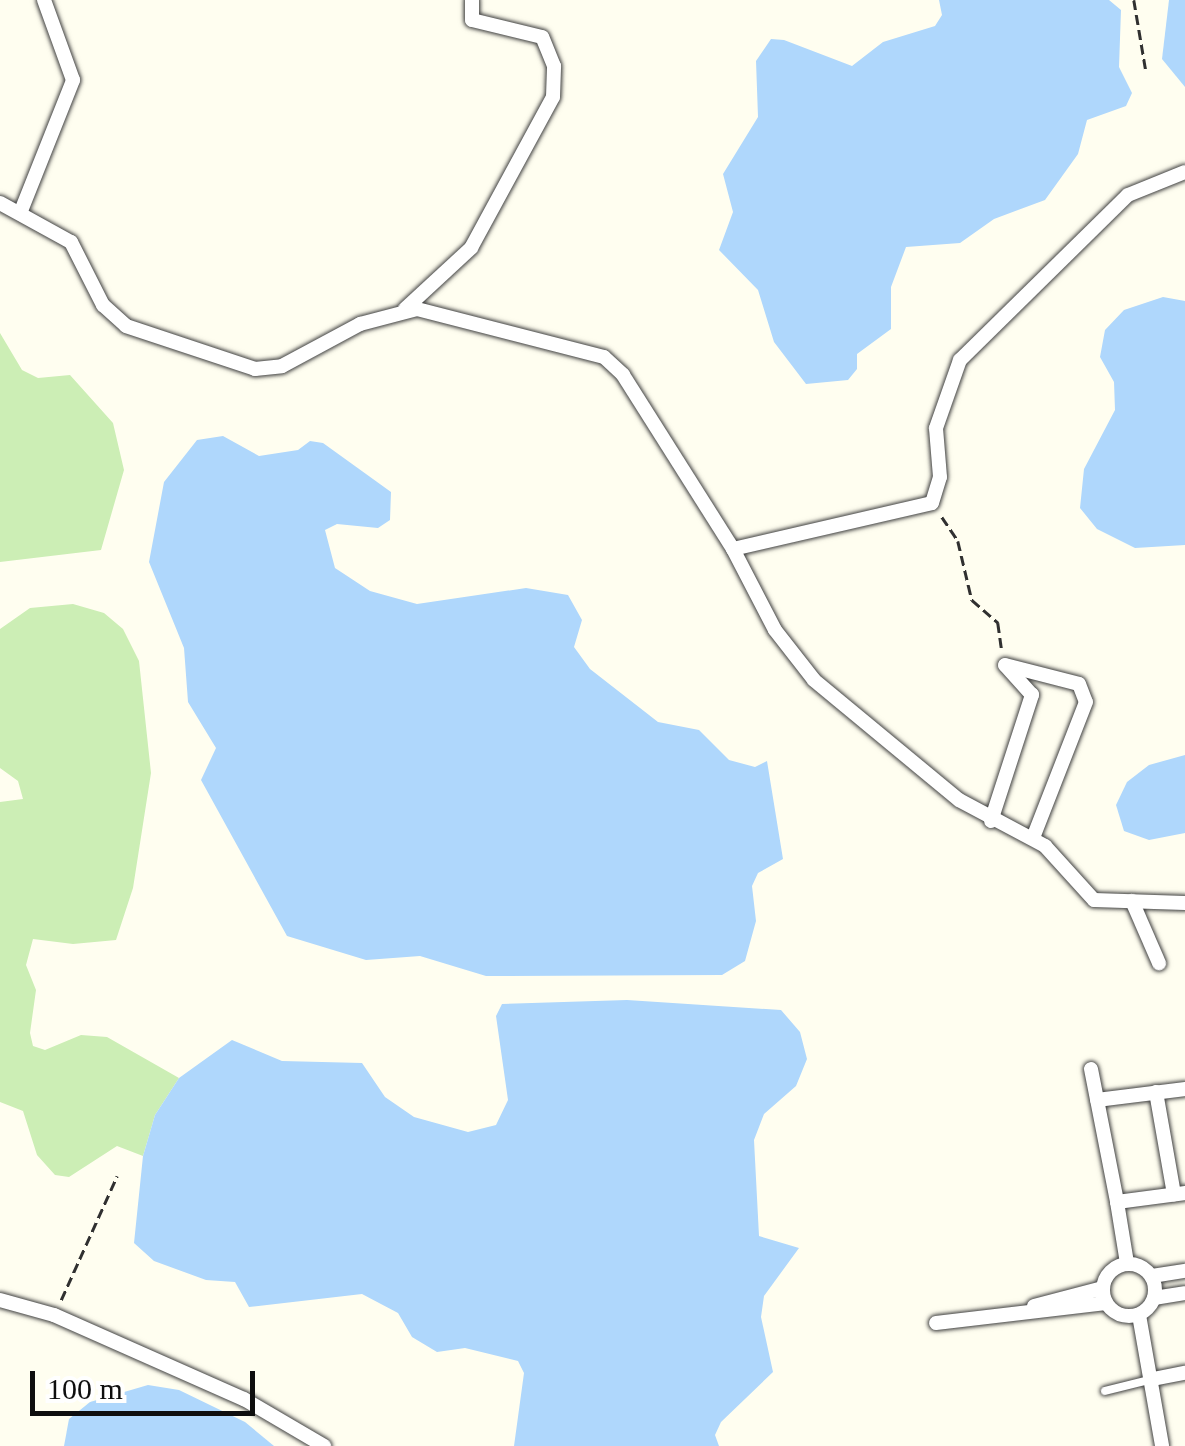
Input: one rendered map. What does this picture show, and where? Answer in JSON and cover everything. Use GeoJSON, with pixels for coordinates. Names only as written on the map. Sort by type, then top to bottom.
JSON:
{"type":"FeatureCollection","features":[{"type":"Feature","properties":{"kind":"street"},"geometry":{"type":"LineString","coordinates":[[21,211],[73,80],[44,0]]}},
{"type":"Feature","properties":{"kind":"street"},"geometry":{"type":"LineString","coordinates":[[404,310],[471,248],[553,97],[554,66],[542,37],[472,20],[472,0]]}},
{"type":"Feature","properties":{"kind":"street"},"geometry":{"type":"LineString","coordinates":[[733,549],[932,504],[940,477],[936,428],[960,360],[1128,195],[1185,172]]}},
{"type":"Feature","properties":{"kind":"street"},"geometry":{"type":"LineString","coordinates":[[0,203],[21,211],[71,242],[103,305],[126,326],[256,369],[282,366],[360,324],[404,310],[432,310],[604,357],[623,375],[733,549],[801,667],[991,820],[1033,838],[1094,900],[1185,903]]}},
{"type":"Feature","properties":{"kind":"street"},"geometry":{"type":"LineString","coordinates":[[991,820],[1032,694],[1005,665]]}},
{"type":"Feature","properties":{"kind":"street"},"geometry":{"type":"LineString","coordinates":[[1005,665],[1079,684],[1086,702],[1033,838]]}},
{"type":"Feature","properties":{"kind":"street"},"geometry":{"type":"LineString","coordinates":[[1132,901],[1159,962]]}},
{"type":"Feature","properties":{"kind":"street"},"geometry":{"type":"LineString","coordinates":[[1091,1069],[1127,1263]]}},
{"type":"Feature","properties":{"kind":"street"},"geometry":{"type":"LineString","coordinates":[[1097,1100],[1185,1089]]}},
{"type":"Feature","properties":{"kind":"street"},"geometry":{"type":"LineString","coordinates":[[1117,1202],[1179,1194],[1156,1092]]}},
{"type":"Feature","properties":{"kind":"street"},"geometry":{"type":"LineString","coordinates":[[1127,1263],[1152,1276],[1185,1271]]}},
{"type":"Feature","properties":{"kind":"street"},"geometry":{"type":"LineString","coordinates":[[1127,1263],[1108,1274],[1104,1295],[1117,1313],[1139,1314],[1154,1298],[1185,1293]]}},
{"type":"Feature","properties":{"kind":"street"},"geometry":{"type":"LineString","coordinates":[[1152,1276],[1154,1298]]}},
{"type":"Feature","properties":{"kind":"street"},"geometry":{"type":"LineString","coordinates":[[936,1323],[1104,1295]]}},
{"type":"Feature","properties":{"kind":"street"},"geometry":{"type":"LineString","coordinates":[[0,1300],[54,1315],[244,1399],[324,1446]]}},
{"type":"Feature","properties":{"kind":"street"},"geometry":{"type":"LineString","coordinates":[[1139,1314],[1162,1446]]}},
{"type":"Feature","properties":{"kind":"street"},"geometry":{"type":"LineString","coordinates":[[1153,1379],[1185,1373]]}},
{"type":"Feature","properties":{"kind":"lane"},"geometry":{"type":"LineString","coordinates":[[1105,1391],[1153,1379]]}},
{"type":"Feature","properties":{"kind":"path"},"geometry":{"type":"LineString","coordinates":[[1134,0],[1146,71]]}},
{"type":"Feature","properties":{"kind":"path"},"geometry":{"type":"LineString","coordinates":[[932,504],[958,540],[972,600],[998,622],[1005,665]]}},
{"type":"Feature","properties":{"kind":"path"},"geometry":{"type":"LineString","coordinates":[[54,1315],[117,1176]]}},
{"type":"Feature","properties":{"kind":"green space"},"geometry":{"type":"Polygon","coordinates":[[[0,333],[22,370],[38,378],[70,375],[113,423],[124,470],[101,550],[0,562],[0,333]]]}},
{"type":"Feature","properties":{"kind":"green space"},"geometry":{"type":"Polygon","coordinates":[[[73,604],[104,613],[123,629],[139,661],[151,773],[133,888],[116,940],[73,944],[33,939],[26,965],[36,990],[30,1033],[33,1046],[45,1050],[81,1035],[107,1037],[179,1078],[155,1115],[143,1156],[117,1146],[69,1177],[55,1175],[37,1155],[23,1111],[0,1102],[0,802],[23,799],[18,781],[0,768],[0,629],[30,608],[73,604]]]}},
{"type":"Feature","properties":{"kind":"water"},"geometry":{"type":"Polygon","coordinates":[[[939,0],[1109,0],[1121,10],[1119,67],[1132,93],[1126,106],[1087,120],[1078,154],[1045,200],[994,219],[960,243],[906,247],[891,287],[891,329],[857,354],[857,369],[848,380],[806,384],[774,342],[758,290],[719,250],[733,212],[723,174],[758,117],[756,61],[771,39],[784,40],[852,66],[883,42],[935,26],[942,15],[939,0]]]}},
{"type":"Feature","properties":{"kind":"water"},"geometry":{"type":"Polygon","coordinates":[[[1169,0],[1185,0],[1185,87],[1162,59],[1169,0]]]}},
{"type":"Feature","properties":{"kind":"water"},"geometry":{"type":"Polygon","coordinates":[[[1163,297],[1185,301],[1185,545],[1135,548],[1097,529],[1080,508],[1084,469],[1115,410],[1114,382],[1100,357],[1105,330],[1124,310],[1163,297]]]}},
{"type":"Feature","properties":{"kind":"water"},"geometry":{"type":"Polygon","coordinates":[[[223,436],[259,456],[298,450],[310,441],[323,443],[391,492],[390,520],[378,528],[337,524],[325,530],[335,568],[370,591],[417,604],[526,588],[568,595],[582,620],[574,647],[590,669],[658,722],[699,730],[729,760],[755,767],[767,761],[783,859],[758,873],[752,886],[756,921],[745,961],[722,975],[486,976],[420,956],[366,960],[287,936],[201,780],[216,748],[188,702],[184,648],[149,562],[164,482],[197,440],[223,436]]]}},
{"type":"Feature","properties":{"kind":"water"},"geometry":{"type":"Polygon","coordinates":[[[1185,755],[1185,833],[1149,840],[1124,831],[1116,805],[1127,782],[1149,765],[1185,755]]]}},
{"type":"Feature","properties":{"kind":"water"},"geometry":{"type":"Polygon","coordinates":[[[627,1000],[781,1010],[800,1032],[807,1059],[796,1086],[764,1114],[754,1140],[759,1236],[799,1248],[764,1296],[761,1317],[773,1372],[721,1422],[715,1435],[719,1446],[514,1446],[524,1373],[518,1361],[465,1348],[437,1352],[412,1337],[398,1313],[362,1294],[249,1307],[235,1282],[206,1280],[154,1261],[134,1243],[143,1156],[155,1115],[179,1078],[232,1040],[282,1061],[362,1063],[385,1097],[414,1117],[468,1132],[496,1125],[508,1100],[496,1016],[502,1004],[627,1000]]]}},
{"type":"Feature","properties":{"kind":"water"},"geometry":{"type":"Polygon","coordinates":[[[148,1385],[179,1390],[245,1422],[274,1446],[64,1446],[69,1419],[90,1402],[148,1385]]]}}]}
